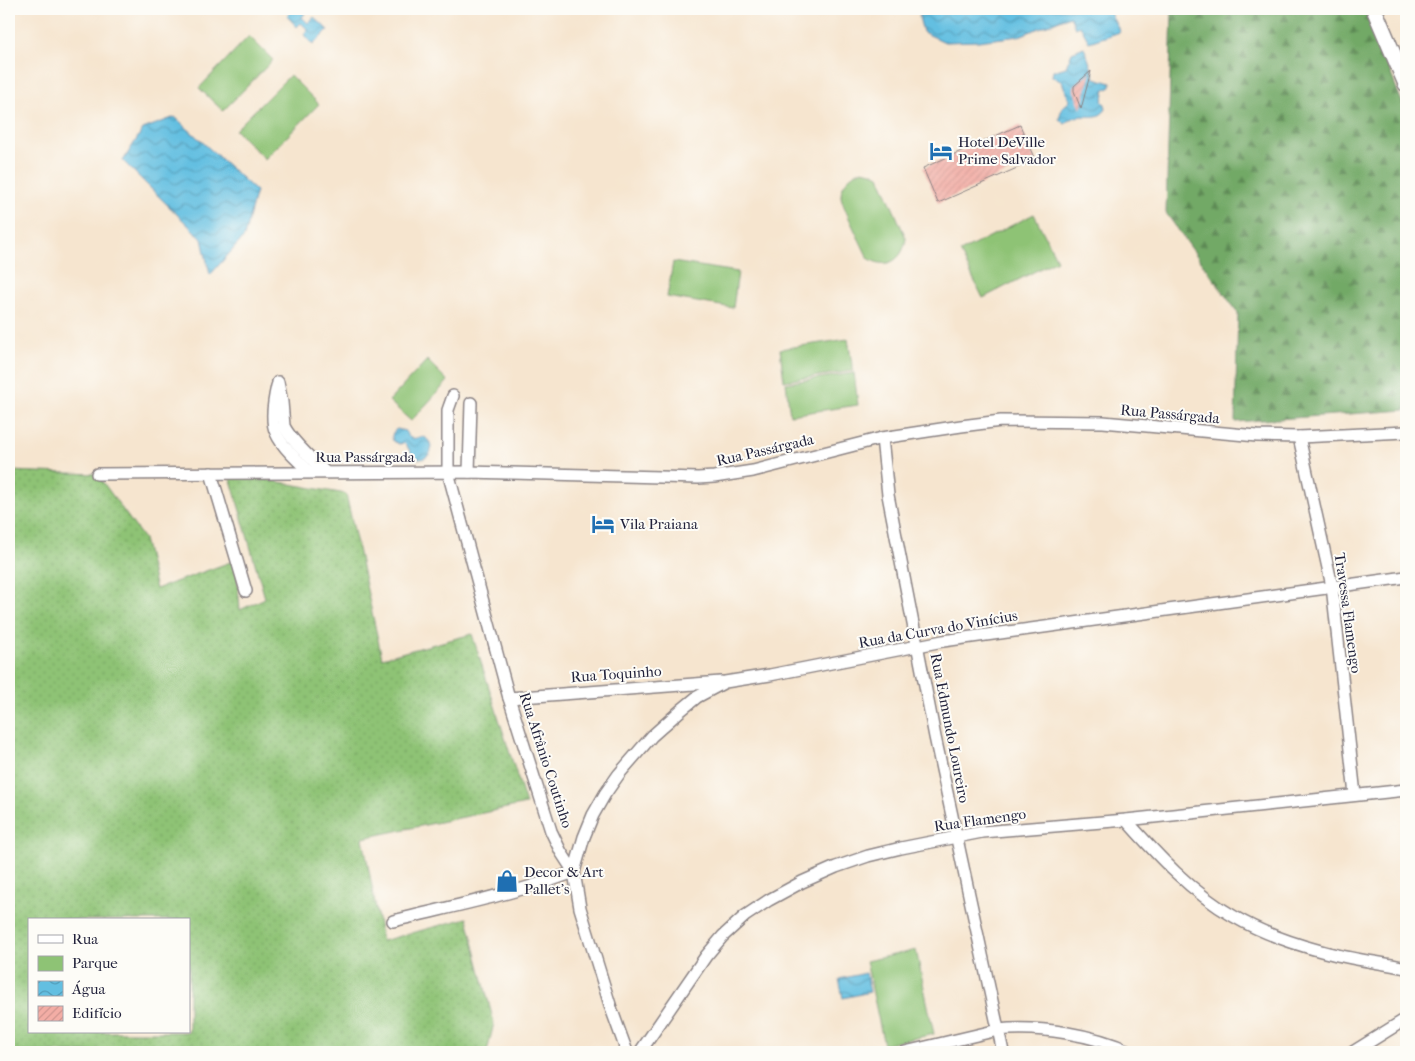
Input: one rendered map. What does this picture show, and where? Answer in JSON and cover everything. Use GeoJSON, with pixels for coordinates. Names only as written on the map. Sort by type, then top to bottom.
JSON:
{"type":"FeatureCollection","features":[{"type":"Feature","properties":{"kind":"main road"},"geometry":{"type":"LineString","coordinates":[[1374,9],[1406,84]]}},
{"type":"Feature","properties":{"kind":"street"},"geometry":{"type":"LineString","coordinates":[[310,472],[276,436],[274,430],[274,402],[278,382],[286,430],[325,472]]}},
{"type":"Feature","properties":{"kind":"street","name":"Rua Afrânio Coutinho"},"geometry":{"type":"LineString","coordinates":[[453,396],[448,410],[448,472],[509,698],[551,831],[561,852],[574,872],[580,908],[610,1008],[627,1052]]}},
{"type":"Feature","properties":{"kind":"street"},"geometry":{"type":"LineString","coordinates":[[469,472],[471,403]]}},
{"type":"Feature","properties":{"kind":"street","name":"Rua Passárgada"},"geometry":{"type":"LineString","coordinates":[[97,474],[469,472],[672,479],[714,477],[753,471],[882,438],[1001,421],[1103,422],[1219,434],[1299,437],[1406,432]]}},
{"type":"Feature","properties":{"kind":"street","name":"Travessa Flamengo"},"geometry":{"type":"LineString","coordinates":[[1299,437],[1332,586],[1355,795]]}},
{"type":"Feature","properties":{"kind":"street","name":"Rua Edmundo Loureiro"},"geometry":{"type":"LineString","coordinates":[[882,438],[888,495],[956,837],[1003,1052]]}},
{"type":"Feature","properties":{"kind":"street"},"geometry":{"type":"LineString","coordinates":[[211,473],[246,592]]}},
{"type":"Feature","properties":{"kind":"street","name":"Rua da Curva do Vinícius"},"geometry":{"type":"LineString","coordinates":[[574,872],[584,837],[593,815],[619,774],[652,736],[696,696],[725,682],[943,641],[1406,577]]}},
{"type":"Feature","properties":{"kind":"street","name":"Rua Toquinho"},"geometry":{"type":"LineString","coordinates":[[509,698],[725,682]]}},
{"type":"Feature","properties":{"kind":"street","name":"Rua Flamengo"},"geometry":{"type":"LineString","coordinates":[[640,1052],[706,956],[723,936],[745,916],[802,882],[868,856],[982,832],[1126,820],[1406,790]]}},
{"type":"Feature","properties":{"kind":"street"},"geometry":{"type":"LineString","coordinates":[[1126,820],[1157,855],[1186,882],[1232,916],[1255,928],[1290,942],[1322,951],[1406,968]]}},
{"type":"Feature","properties":{"kind":"street"},"geometry":{"type":"LineString","coordinates":[[392,921],[522,889],[574,872]]}},
{"type":"Feature","properties":{"kind":"street"},"geometry":{"type":"LineString","coordinates":[[1353,1052],[1406,1019]]}},
{"type":"Feature","properties":{"kind":"street"},"geometry":{"type":"LineString","coordinates":[[905,1052],[1014,1028],[1072,1034],[1107,1042],[1131,1052]]}},
{"type":"Feature","properties":{"kind":"green space"},"geometry":{"type":"Polygon","coordinates":[[[1172,9],[1365,9],[1406,112],[1406,410],[1235,422],[1238,313],[1166,213],[1172,9]]]}},
{"type":"Feature","properties":{"kind":"green space"},"geometry":{"type":"Polygon","coordinates":[[[249,36],[273,60],[223,111],[199,88],[249,36]]]}},
{"type":"Feature","properties":{"kind":"green space"},"geometry":{"type":"Polygon","coordinates":[[[290,75],[319,104],[265,159],[235,130],[290,75]]]}},
{"type":"Feature","properties":{"kind":"green space"},"geometry":{"type":"Polygon","coordinates":[[[862,170],[879,176],[906,238],[902,252],[893,261],[888,263],[875,262],[868,258],[842,201],[841,191],[845,183],[854,174],[862,170]]]}},
{"type":"Feature","properties":{"kind":"green space"},"geometry":{"type":"Polygon","coordinates":[[[1034,214],[1057,260],[983,298],[960,252],[1034,214]]]}},
{"type":"Feature","properties":{"kind":"green space"},"geometry":{"type":"Polygon","coordinates":[[[673,262],[738,272],[733,308],[667,297],[673,262]]]}},
{"type":"Feature","properties":{"kind":"green space"},"geometry":{"type":"Polygon","coordinates":[[[848,339],[853,371],[784,381],[780,349],[848,339]]]}},
{"type":"Feature","properties":{"kind":"green space"},"geometry":{"type":"Polygon","coordinates":[[[427,360],[448,381],[411,421],[389,401],[427,360]]]}},
{"type":"Feature","properties":{"kind":"green space"},"geometry":{"type":"Polygon","coordinates":[[[854,373],[858,405],[790,415],[786,383],[854,373]]]}},
{"type":"Feature","properties":{"kind":"green space"},"geometry":{"type":"Polygon","coordinates":[[[9,471],[97,474],[144,539],[156,589],[236,560],[240,610],[265,598],[229,473],[346,494],[382,658],[472,634],[526,804],[363,838],[382,941],[467,918],[494,1023],[487,1052],[9,1052],[9,471]]]}},
{"type":"Feature","properties":{"kind":"green space"},"geometry":{"type":"Polygon","coordinates":[[[916,950],[934,1034],[884,1045],[866,961],[916,950]]]}},
{"type":"Feature","properties":{"kind":"water"},"geometry":{"type":"Polygon","coordinates":[[[295,9],[299,9],[305,14],[302,17],[308,23],[314,17],[328,30],[313,45],[304,35],[308,30],[301,23],[297,27],[287,16],[295,9]]]}},
{"type":"Feature","properties":{"kind":"water"},"geometry":{"type":"Polygon","coordinates":[[[923,9],[1108,9],[1120,32],[1089,42],[1080,26],[1075,28],[1070,16],[1019,36],[978,41],[945,42],[923,32],[919,17],[923,9]]]}},
{"type":"Feature","properties":{"kind":"water"},"geometry":{"type":"Polygon","coordinates":[[[1084,47],[1095,78],[1111,83],[1111,87],[1105,90],[1102,101],[1106,109],[1100,115],[1076,117],[1065,124],[1059,119],[1062,108],[1070,101],[1062,82],[1052,76],[1053,71],[1066,67],[1072,52],[1084,47]]]}},
{"type":"Feature","properties":{"kind":"water"},"geometry":{"type":"Polygon","coordinates":[[[175,117],[256,191],[244,237],[210,275],[202,239],[123,161],[143,129],[175,117]]]}},
{"type":"Feature","properties":{"kind":"water"},"geometry":{"type":"Polygon","coordinates":[[[397,429],[405,431],[411,438],[422,437],[428,440],[431,446],[430,453],[423,459],[416,458],[404,443],[399,444],[393,441],[392,434],[397,429]]]}},
{"type":"Feature","properties":{"kind":"water"},"geometry":{"type":"Polygon","coordinates":[[[866,973],[870,992],[843,998],[839,979],[866,973]]]}},
{"type":"Feature","properties":{"kind":"building"},"geometry":{"type":"Polygon","coordinates":[[[1091,71],[1081,109],[1074,86],[1091,71]]]}},
{"type":"Feature","properties":{"kind":"building"},"geometry":{"type":"Polygon","coordinates":[[[1020,125],[1035,160],[938,203],[923,168],[1020,125]]]}},
{"type":"Feature","properties":{"kind":"place","name":"Hotel DeVille Prime Salvador"},"geometry":{"type":"Point","coordinates":[941,151]}},
{"type":"Feature","properties":{"kind":"place","name":"Vila Praiana"},"geometry":{"type":"Point","coordinates":[603,524]}},
{"type":"Feature","properties":{"kind":"place","name":"Decor & Art Pallet's"},"geometry":{"type":"Point","coordinates":[507,881]}}]}
